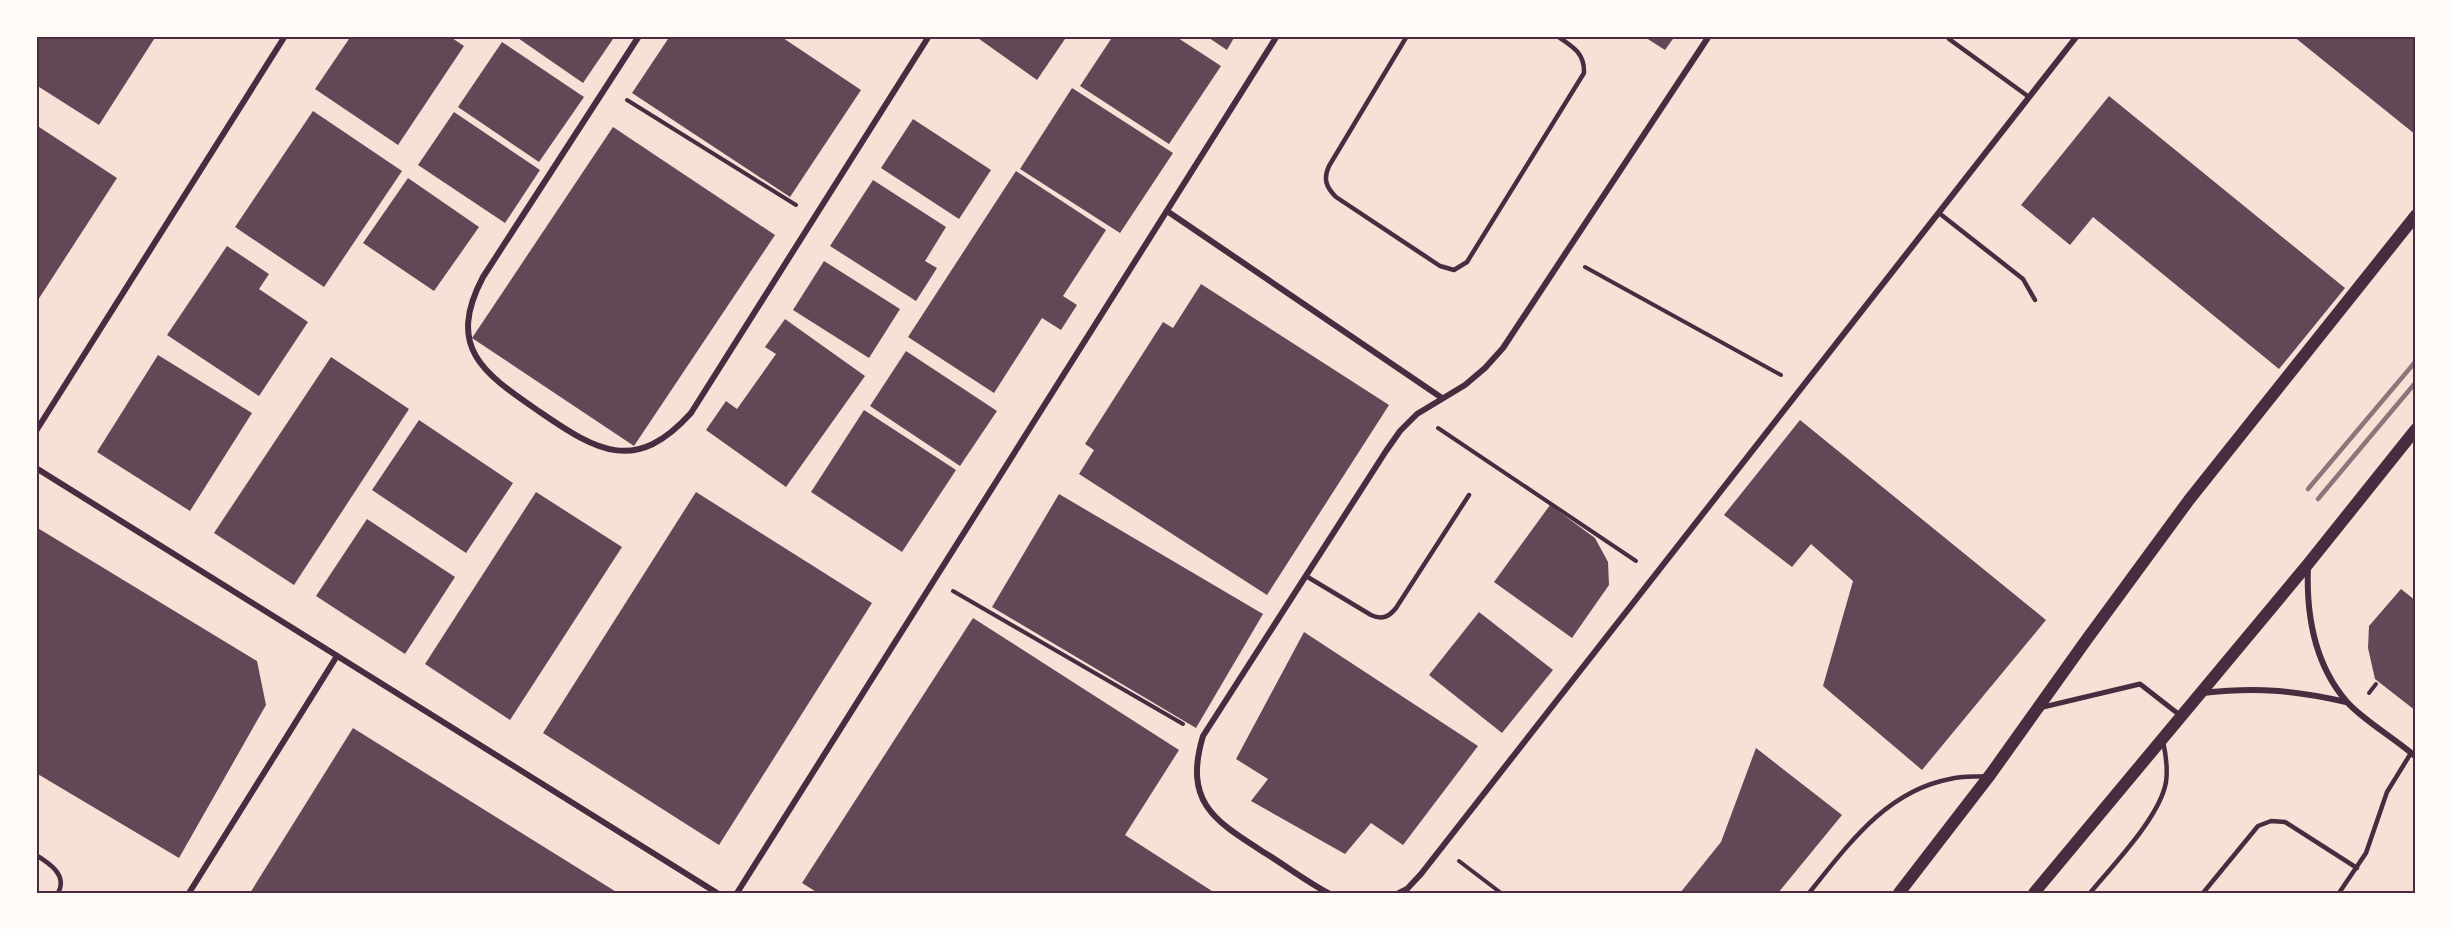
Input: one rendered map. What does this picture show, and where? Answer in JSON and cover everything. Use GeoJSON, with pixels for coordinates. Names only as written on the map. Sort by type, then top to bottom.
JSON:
{"type":"FeatureCollection","features":[{"type":"Feature","properties":{"kind":"main road"},"geometry":{"type":"LineString","coordinates":[[1899,893],[1990,775],[2189,500],[2416,216]]}},
{"type":"Feature","properties":{"kind":"main road"},"geometry":{"type":"LineString","coordinates":[[2034,893],[2308,564],[2416,429]]}},
{"type":"Feature","properties":{"kind":"street"},"geometry":{"type":"LineString","coordinates":[[36,431],[285,36]]}},
{"type":"Feature","properties":{"kind":"street"},"geometry":{"type":"LineString","coordinates":[[639,36],[483,277],[472,299],[468,323],[472,348],[484,369],[502,386],[574,436],[597,448],[624,451],[650,446],[673,433],[691,413],[929,36]]}},
{"type":"Feature","properties":{"kind":"street"},"geometry":{"type":"LineString","coordinates":[[737,893],[1277,36]]}},
{"type":"Feature","properties":{"kind":"street"},"geometry":{"type":"LineString","coordinates":[[1328,893],[1226,828],[1211,813],[1201,794],[1196,774],[1198,753],[1203,736],[1400,431],[1417,414],[1472,379],[1503,348],[1709,36]]}},
{"type":"Feature","properties":{"kind":"street"},"geometry":{"type":"LineString","coordinates":[[1399,893],[1407,889],[1442,848],[2077,36]]}},
{"type":"Feature","properties":{"kind":"street"},"geometry":{"type":"LineString","coordinates":[[1167,211],[1442,398]]}},
{"type":"Feature","properties":{"kind":"street"},"geometry":{"type":"LineString","coordinates":[[36,468],[717,893]]}},
{"type":"Feature","properties":{"kind":"street"},"geometry":{"type":"LineString","coordinates":[[2308,564],[2307,601],[2313,638],[2327,672],[2347,702],[2414,755]]}},
{"type":"Feature","properties":{"kind":"street"},"geometry":{"type":"LineString","coordinates":[[189,893],[337,656]]}},
{"type":"Feature","properties":{"kind":"street"},"geometry":{"type":"LineString","coordinates":[[2037,709],[2140,684],[2182,716]]}},
{"type":"Feature","properties":{"kind":"street"},"geometry":{"type":"LineString","coordinates":[[2200,693],[2238,689],[2274,689],[2347,702]]}},
{"type":"Feature","properties":{"kind":"lane"},"geometry":{"type":"LineString","coordinates":[[1407,36],[1329,166],[1325,174],[1326,183],[1336,196],[1440,266],[1454,270],[1467,262],[1584,73],[1585,63],[1580,54],[1557,36]]}},
{"type":"Feature","properties":{"kind":"lane"},"geometry":{"type":"LineString","coordinates":[[1949,39],[2029,97]]}},
{"type":"Feature","properties":{"kind":"lane"},"geometry":{"type":"LineString","coordinates":[[1939,213],[2023,279],[2035,300]]}},
{"type":"Feature","properties":{"kind":"lane"},"geometry":{"type":"LineString","coordinates":[[1306,576],[1371,615],[1378,618],[1386,617],[1396,608],[1469,495]]}},
{"type":"Feature","properties":{"kind":"lane"},"geometry":{"type":"LineString","coordinates":[[2090,893],[2157,807],[2165,784],[2167,761],[2163,738]]}},
{"type":"Feature","properties":{"kind":"lane"},"geometry":{"type":"LineString","coordinates":[[2339,893],[2357,868],[2374,834],[2387,792],[2414,755]]}},
{"type":"Feature","properties":{"kind":"lane"},"geometry":{"type":"LineString","coordinates":[[1809,893],[1850,842],[1878,813],[1911,792],[1950,778],[1990,775]]}},
{"type":"Feature","properties":{"kind":"lane"},"geometry":{"type":"LineString","coordinates":[[2203,893],[2258,826],[2271,821],[2291,825],[2357,868]]}},
{"type":"Feature","properties":{"kind":"lane"},"geometry":{"type":"LineString","coordinates":[[36,855],[57,871],[61,879],[58,893]]}},
{"type":"Feature","properties":{"kind":"path"},"geometry":{"type":"LineString","coordinates":[[606,87],[815,217]]}},
{"type":"Feature","properties":{"kind":"path"},"geometry":{"type":"LineString","coordinates":[[1564,255],[1803,387]]}},
{"type":"Feature","properties":{"kind":"path"},"geometry":{"type":"LineString","coordinates":[[1417,414],[1656,575]]}},
{"type":"Feature","properties":{"kind":"path"},"geometry":{"type":"LineString","coordinates":[[935,580],[1203,736]]}},
{"type":"Feature","properties":{"kind":"path"},"geometry":{"type":"LineString","coordinates":[[1442,848],[1501,893]]}},
{"type":"Feature","properties":{"kind":"building"},"geometry":{"type":"Polygon","coordinates":[[[36,36],[156,36],[99,125],[36,85],[36,36]]]}},
{"type":"Feature","properties":{"kind":"building"},"geometry":{"type":"Polygon","coordinates":[[[351,36],[449,36],[464,46],[398,145],[315,89],[351,36]]]}},
{"type":"Feature","properties":{"kind":"building"},"geometry":{"type":"Polygon","coordinates":[[[515,36],[615,36],[583,83],[515,36]]]}},
{"type":"Feature","properties":{"kind":"building"},"geometry":{"type":"Polygon","coordinates":[[[670,36],[780,36],[861,90],[790,197],[632,93],[670,36]]]}},
{"type":"Feature","properties":{"kind":"building"},"geometry":{"type":"Polygon","coordinates":[[[975,36],[1067,36],[1037,80],[975,36]]]}},
{"type":"Feature","properties":{"kind":"building"},"geometry":{"type":"Polygon","coordinates":[[[1113,36],[1175,36],[1221,66],[1169,144],[1080,86],[1113,36]]]}},
{"type":"Feature","properties":{"kind":"building"},"geometry":{"type":"Polygon","coordinates":[[[1206,36],[1235,36],[1227,50],[1206,36]]]}},
{"type":"Feature","properties":{"kind":"building"},"geometry":{"type":"Polygon","coordinates":[[[1643,36],[1675,36],[1665,50],[1643,36]]]}},
{"type":"Feature","properties":{"kind":"building"},"geometry":{"type":"Polygon","coordinates":[[[2293,36],[2416,36],[2416,135],[2293,36]]]}},
{"type":"Feature","properties":{"kind":"building"},"geometry":{"type":"Polygon","coordinates":[[[502,42],[584,97],[539,162],[458,107],[502,42]]]}},
{"type":"Feature","properties":{"kind":"building"},"geometry":{"type":"Polygon","coordinates":[[[1072,88],[1173,153],[1120,233],[1020,169],[1072,88]]]}},
{"type":"Feature","properties":{"kind":"building"},"geometry":{"type":"Polygon","coordinates":[[[2109,96],[2345,288],[2279,369],[2093,217],[2070,245],[2021,205],[2109,96]]]}},
{"type":"Feature","properties":{"kind":"building"},"geometry":{"type":"Polygon","coordinates":[[[313,111],[402,171],[324,287],[235,227],[313,111]]]}},
{"type":"Feature","properties":{"kind":"building"},"geometry":{"type":"Polygon","coordinates":[[[454,112],[540,170],[505,223],[418,165],[454,112]]]}},
{"type":"Feature","properties":{"kind":"building"},"geometry":{"type":"Polygon","coordinates":[[[913,119],[991,170],[959,219],[881,168],[913,119]]]}},
{"type":"Feature","properties":{"kind":"building"},"geometry":{"type":"Polygon","coordinates":[[[36,125],[117,178],[36,303],[36,125]]]}},
{"type":"Feature","properties":{"kind":"building"},"geometry":{"type":"Polygon","coordinates":[[[613,127],[775,235],[634,446],[472,338],[613,127]]]}},
{"type":"Feature","properties":{"kind":"building"},"geometry":{"type":"Polygon","coordinates":[[[1016,171],[1106,230],[1063,296],[1077,305],[1061,330],[1042,318],[994,393],[908,337],[1016,171]]]}},
{"type":"Feature","properties":{"kind":"building"},"geometry":{"type":"Polygon","coordinates":[[[408,178],[479,227],[434,291],[363,243],[408,178]]]}},
{"type":"Feature","properties":{"kind":"building"},"geometry":{"type":"Polygon","coordinates":[[[873,180],[946,227],[925,261],[937,268],[916,301],[830,246],[873,180]]]}},
{"type":"Feature","properties":{"kind":"building"},"geometry":{"type":"Polygon","coordinates":[[[227,246],[269,274],[259,289],[308,322],[259,396],[167,335],[227,246]]]}},
{"type":"Feature","properties":{"kind":"building"},"geometry":{"type":"Polygon","coordinates":[[[824,261],[900,309],[869,358],[793,310],[824,261]]]}},
{"type":"Feature","properties":{"kind":"building"},"geometry":{"type":"Polygon","coordinates":[[[1201,284],[1389,405],[1267,595],[1079,474],[1094,450],[1085,444],[1163,322],[1173,328],[1201,284]]]}},
{"type":"Feature","properties":{"kind":"building"},"geometry":{"type":"Polygon","coordinates":[[[785,319],[865,376],[786,487],[706,430],[726,401],[737,409],[776,354],[765,347],[785,319]]]}},
{"type":"Feature","properties":{"kind":"building"},"geometry":{"type":"Polygon","coordinates":[[[906,351],[997,411],[960,466],[870,406],[906,351]]]}},
{"type":"Feature","properties":{"kind":"building"},"geometry":{"type":"Polygon","coordinates":[[[158,355],[252,413],[190,511],[97,452],[158,355]]]}},
{"type":"Feature","properties":{"kind":"building"},"geometry":{"type":"Polygon","coordinates":[[[331,357],[409,409],[294,585],[214,533],[331,357]]]}},
{"type":"Feature","properties":{"kind":"building"},"geometry":{"type":"Polygon","coordinates":[[[864,410],[956,470],[902,552],[811,492],[864,410]]]}},
{"type":"Feature","properties":{"kind":"building"},"geometry":{"type":"Polygon","coordinates":[[[419,420],[513,483],[466,553],[372,490],[419,420]]]}},
{"type":"Feature","properties":{"kind":"building"},"geometry":{"type":"Polygon","coordinates":[[[1800,420],[2046,620],[1922,770],[1823,686],[1853,581],[1811,544],[1792,567],[1724,515],[1800,420]]]}},
{"type":"Feature","properties":{"kind":"building"},"geometry":{"type":"Polygon","coordinates":[[[536,492],[622,547],[510,720],[425,664],[536,492]]]}},
{"type":"Feature","properties":{"kind":"building"},"geometry":{"type":"Polygon","coordinates":[[[696,492],[872,603],[719,845],[543,733],[696,492]]]}},
{"type":"Feature","properties":{"kind":"building"},"geometry":{"type":"Polygon","coordinates":[[[1059,494],[1263,614],[1196,728],[992,607],[1059,494]]]}},
{"type":"Feature","properties":{"kind":"building"},"geometry":{"type":"Polygon","coordinates":[[[1550,505],[1595,538],[1608,562],[1609,585],[1572,638],[1494,582],[1550,505]]]}},
{"type":"Feature","properties":{"kind":"building"},"geometry":{"type":"Polygon","coordinates":[[[367,519],[455,577],[405,654],[316,596],[367,519]]]}},
{"type":"Feature","properties":{"kind":"building"},"geometry":{"type":"Polygon","coordinates":[[[36,527],[257,661],[266,705],[179,858],[36,773],[36,527]]]}},
{"type":"Feature","properties":{"kind":"building"},"geometry":{"type":"Polygon","coordinates":[[[2401,589],[2416,601],[2416,711],[2375,679],[2368,648],[2369,626],[2401,589]]]}},
{"type":"Feature","properties":{"kind":"building"},"geometry":{"type":"Polygon","coordinates":[[[1479,612],[1553,670],[1502,733],[1429,675],[1479,612]]]}},
{"type":"Feature","properties":{"kind":"building"},"geometry":{"type":"Polygon","coordinates":[[[973,618],[1179,750],[1125,835],[1215,893],[818,893],[802,883],[973,618]]]}},
{"type":"Feature","properties":{"kind":"building"},"geometry":{"type":"Polygon","coordinates":[[[1304,632],[1478,746],[1403,845],[1371,823],[1345,854],[1251,801],[1268,779],[1236,759],[1304,632]]]}},
{"type":"Feature","properties":{"kind":"building"},"geometry":{"type":"Polygon","coordinates":[[[353,728],[618,893],[250,893],[353,728]]]}},
{"type":"Feature","properties":{"kind":"building"},"geometry":{"type":"Polygon","coordinates":[[[1756,748],[1842,815],[1778,893],[1680,893],[1721,842],[1756,748]]]}},
{"type":"Feature","properties":{"kind":"railway"},"geometry":{"type":"LineString","coordinates":[[2308,489],[2416,361]]}},
{"type":"Feature","properties":{"kind":"railway"},"geometry":{"type":"LineString","coordinates":[[2318,499],[2416,382]]}}]}
